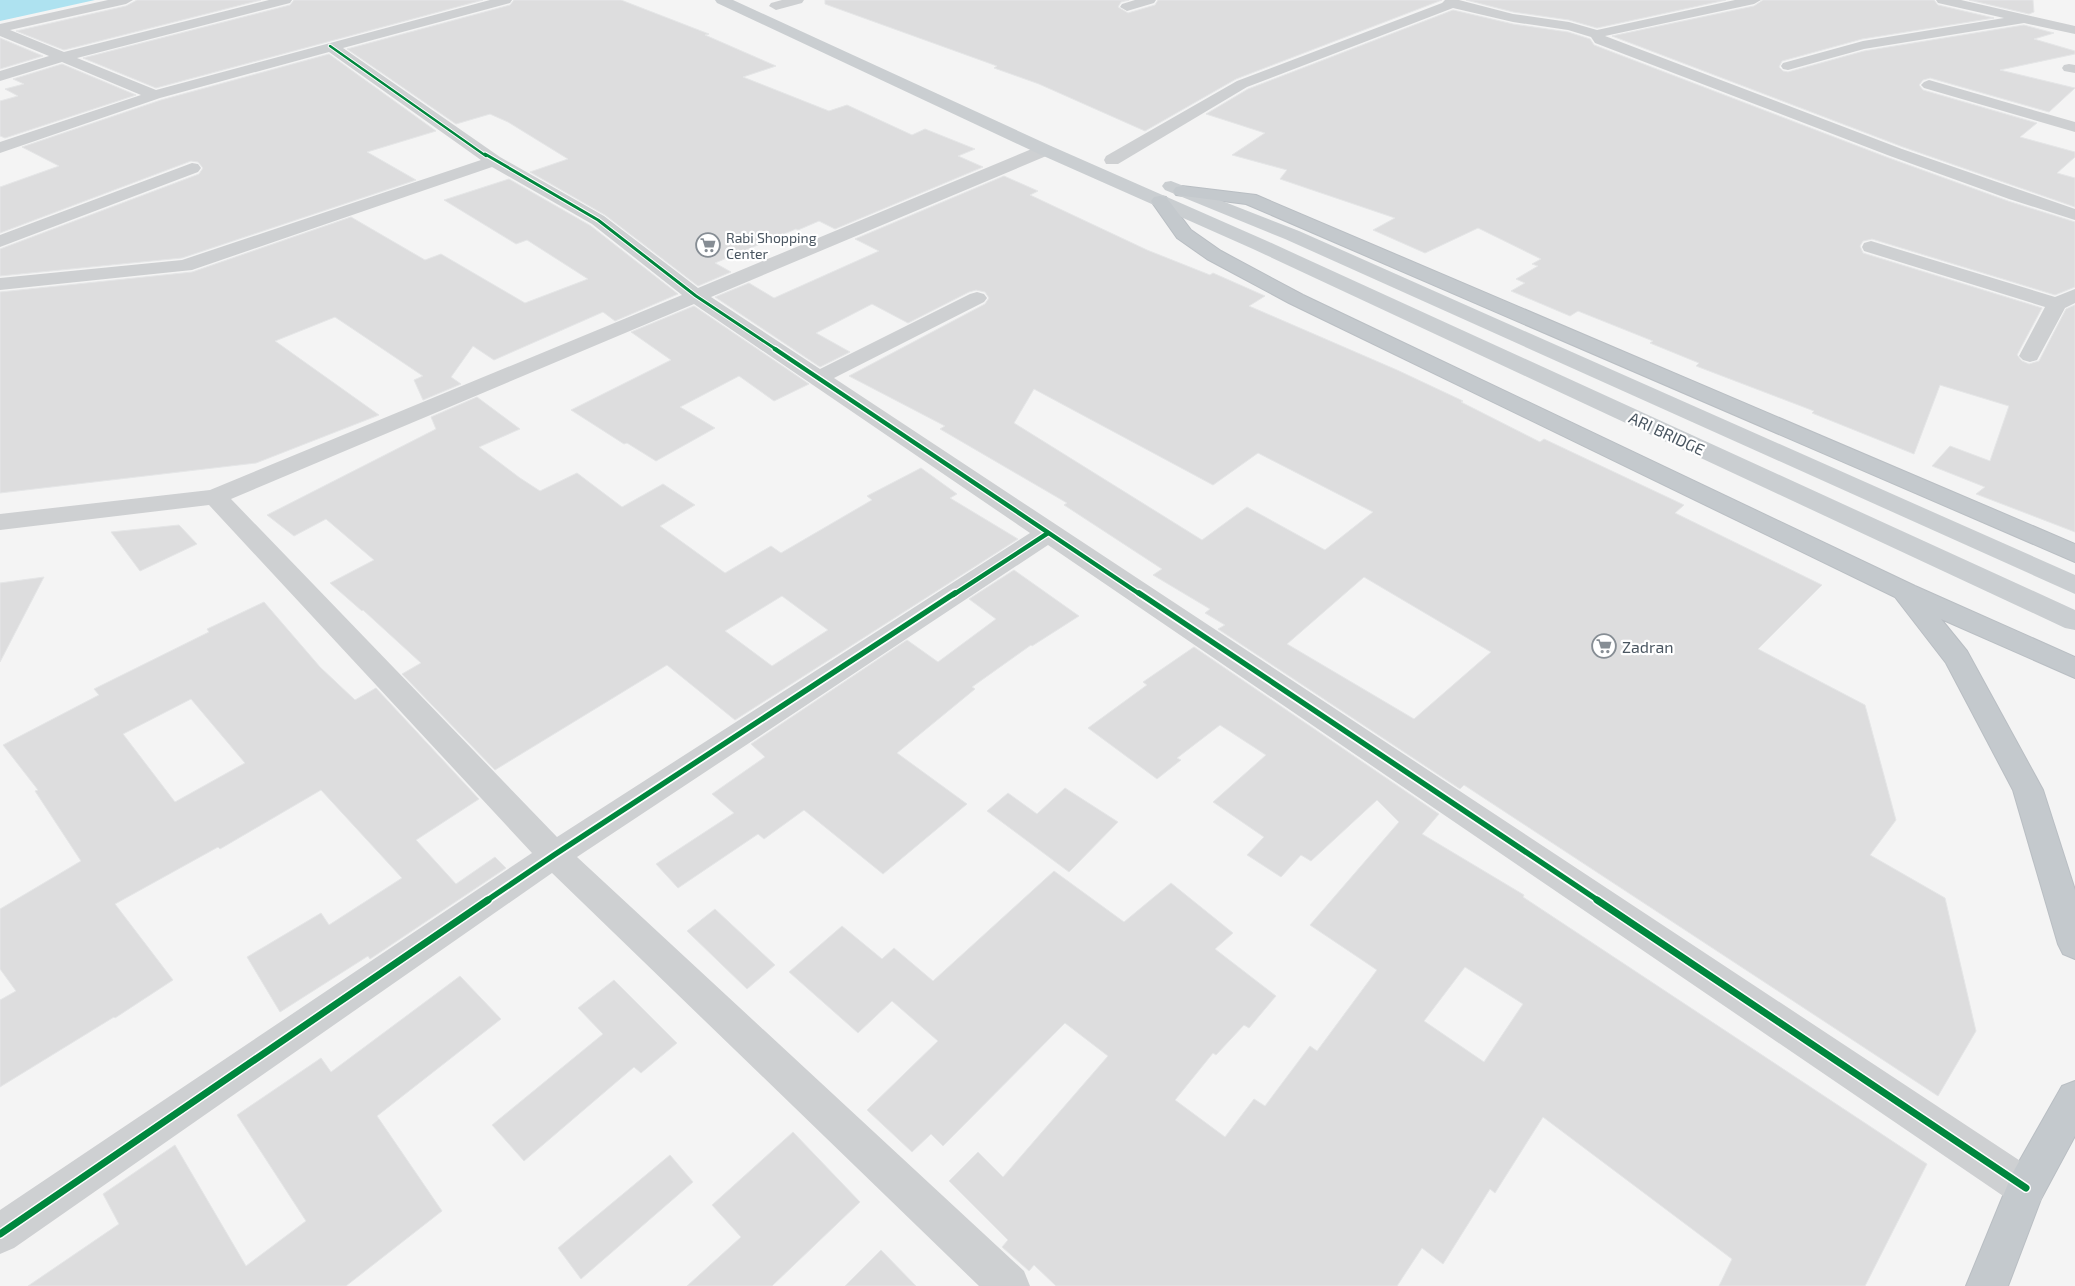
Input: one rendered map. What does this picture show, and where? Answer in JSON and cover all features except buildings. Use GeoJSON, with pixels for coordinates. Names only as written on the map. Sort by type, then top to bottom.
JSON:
{"type":"FeatureCollection","features":[{"type":"Feature","properties":{"kind":"highway"},"geometry":{"type":"LineString","coordinates":[[1158,190],[1184,234],[1214,255],[1296,298],[1904,591],[2075,668]]}},
{"type":"Feature","properties":{"kind":"highway"},"geometry":{"type":"LineString","coordinates":[[1182,191],[1250,198],[2075,554]]}},
{"type":"Feature","properties":{"kind":"highway"},"geometry":{"type":"LineString","coordinates":[[1904,591],[1957,658],[2028,790],[2075,944]]}},
{"type":"Feature","properties":{"kind":"highway"},"geometry":{"type":"LineString","coordinates":[[1987,1286],[2026,1188],[2075,1098]]}},
{"type":"Feature","properties":{"kind":"main road"},"geometry":{"type":"LineString","coordinates":[[722,0],[1045,150],[1158,190],[1182,191],[1292,235],[2075,585]]}},
{"type":"Feature","properties":{"kind":"main road"},"geometry":{"type":"LineString","coordinates":[[769,2],[801,18]]}},
{"type":"Feature","properties":{"kind":"main road"},"geometry":{"type":"LineString","coordinates":[[848,58],[867,54]]}},
{"type":"Feature","properties":{"kind":"main road"},"geometry":{"type":"LineString","coordinates":[[1094,152],[1129,168]]}},
{"type":"Feature","properties":{"kind":"main road","name":"ARI BRIDGE"},"geometry":{"type":"LineString","coordinates":[[1158,190],[1260,246],[2075,621]]}},
{"type":"Feature","properties":{"kind":"street"},"geometry":{"type":"LineString","coordinates":[[0,30],[126,0]]}},
{"type":"Feature","properties":{"kind":"street"},"geometry":{"type":"LineString","coordinates":[[0,76],[62,57],[285,0]]}},
{"type":"Feature","properties":{"kind":"street"},"geometry":{"type":"LineString","coordinates":[[0,148],[154,95],[505,0]]}},
{"type":"Feature","properties":{"kind":"street"},"geometry":{"type":"LineString","coordinates":[[769,2],[797,0]]}},
{"type":"Feature","properties":{"kind":"street"},"geometry":{"type":"LineString","coordinates":[[1128,7],[1149,0]]}},
{"type":"Feature","properties":{"kind":"street"},"geometry":{"type":"LineString","coordinates":[[1112,160],[1242,84],[1452,2],[1513,18],[1563,24],[1597,34],[1754,0]]}},
{"type":"Feature","properties":{"kind":"street"},"geometry":{"type":"LineString","coordinates":[[1943,0],[2075,30]]}},
{"type":"Feature","properties":{"kind":"street"},"geometry":{"type":"LineString","coordinates":[[1992,11],[2014,3]]}},
{"type":"Feature","properties":{"kind":"street"},"geometry":{"type":"LineString","coordinates":[[1788,66],[1863,45],[2022,19]]}},
{"type":"Feature","properties":{"kind":"street"},"geometry":{"type":"LineString","coordinates":[[0,30],[154,95]]}},
{"type":"Feature","properties":{"kind":"street"},"geometry":{"type":"LineString","coordinates":[[1597,34],[1600,40],[1723,85],[1908,158],[2075,215]]}},
{"type":"Feature","properties":{"kind":"street"},"geometry":{"type":"LineString","coordinates":[[330,46],[494,161],[598,220],[696,296],[2026,1188]]}},
{"type":"Feature","properties":{"kind":"street"},"geometry":{"type":"LineString","coordinates":[[1929,85],[2075,127]]}},
{"type":"Feature","properties":{"kind":"street"},"geometry":{"type":"LineString","coordinates":[[0,522],[215,497],[1045,150]]}},
{"type":"Feature","properties":{"kind":"street"},"geometry":{"type":"LineString","coordinates":[[0,284],[185,266],[494,161]]}},
{"type":"Feature","properties":{"kind":"street"},"geometry":{"type":"LineString","coordinates":[[0,241],[192,168]]}},
{"type":"Feature","properties":{"kind":"street"},"geometry":{"type":"LineString","coordinates":[[1871,247],[2066,299],[2030,356]]}},
{"type":"Feature","properties":{"kind":"street"},"geometry":{"type":"LineString","coordinates":[[818,378],[977,298]]}},
{"type":"Feature","properties":{"kind":"street"},"geometry":{"type":"LineString","coordinates":[[215,497],[554,855],[1009,1286]]}},
{"type":"Feature","properties":{"kind":"street"},"geometry":{"type":"LineString","coordinates":[[0,1234],[554,855],[1048,533]]}},
{"type":"Feature","properties":{"kind":"water"},"geometry":{"type":"Polygon","coordinates":[[[0,0],[95,0],[0,21],[0,0]]]}},
{"type":"Feature","properties":{"kind":"cycle path"},"geometry":{"type":"LineString","coordinates":[[330,46],[494,161],[598,220],[696,296],[2026,1188]]}},
{"type":"Feature","properties":{"kind":"cycle path"},"geometry":{"type":"LineString","coordinates":[[0,1234],[554,855],[1048,533]]}},
{"type":"Feature","properties":{"kind":"place","name":"Rabi Shopping Center"},"geometry":{"type":"Point","coordinates":[708,245]}},
{"type":"Feature","properties":{"kind":"place","name":"Zadran"},"geometry":{"type":"Point","coordinates":[1604,646]}}]}
